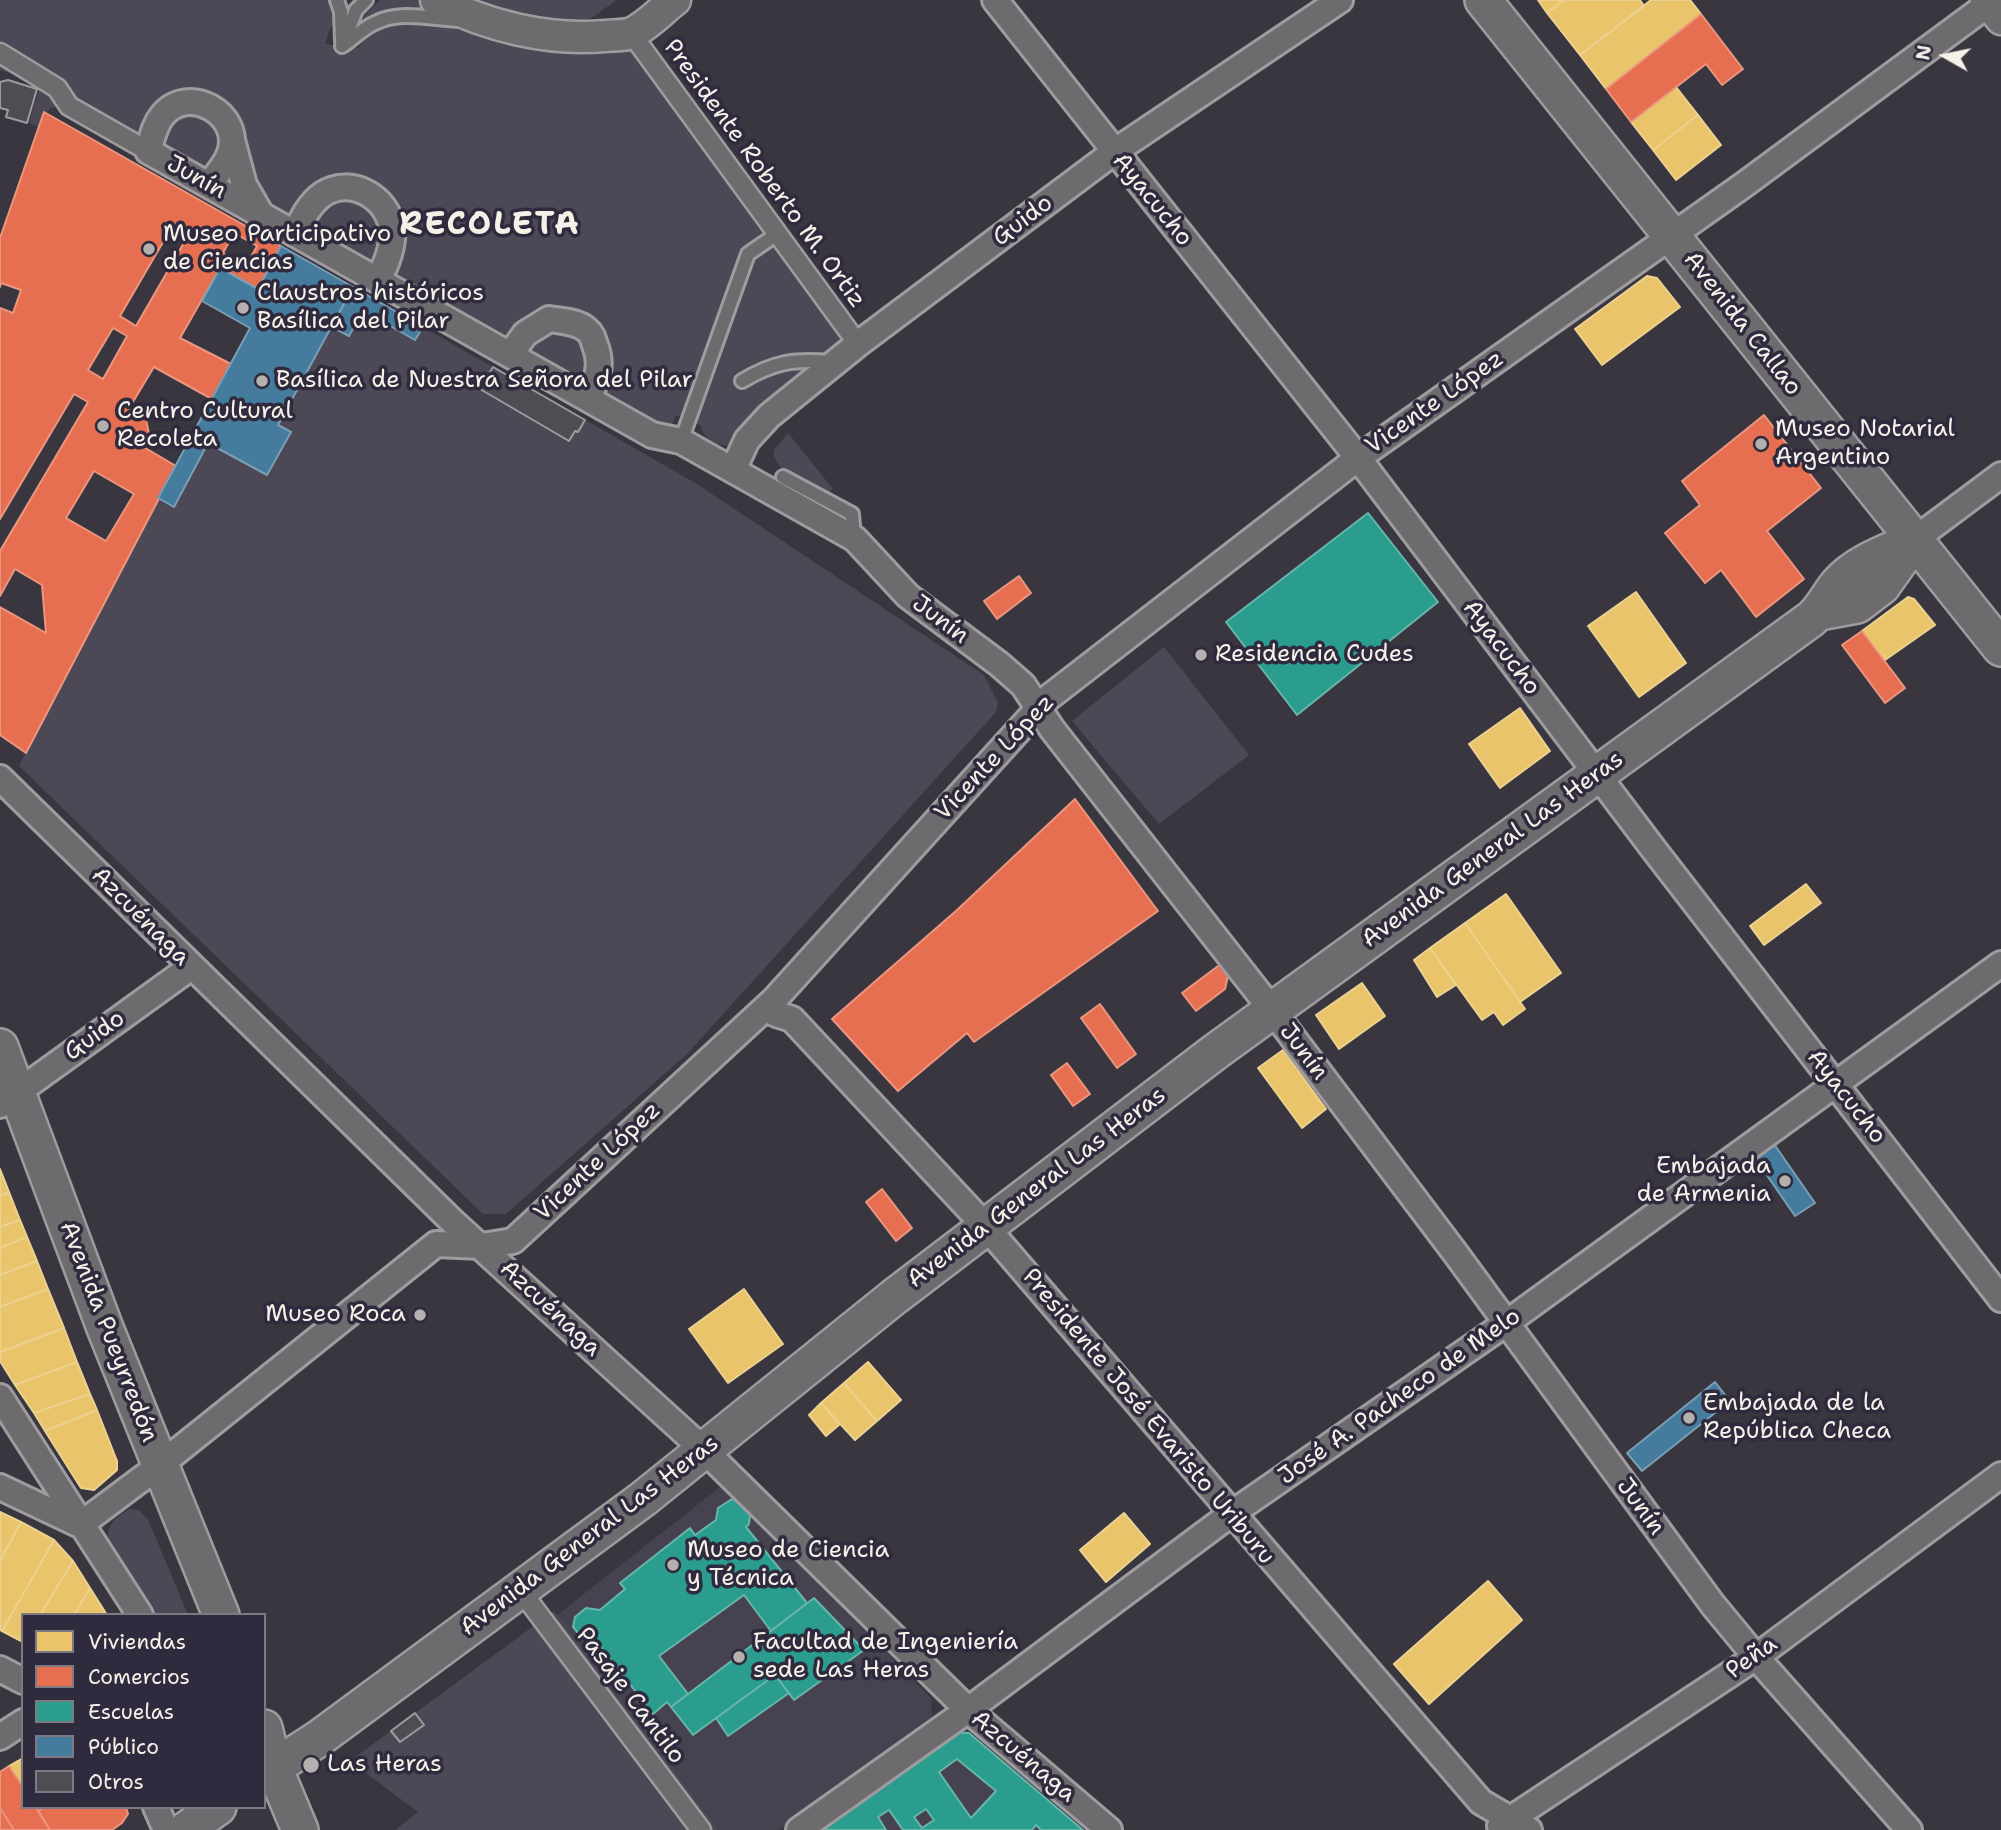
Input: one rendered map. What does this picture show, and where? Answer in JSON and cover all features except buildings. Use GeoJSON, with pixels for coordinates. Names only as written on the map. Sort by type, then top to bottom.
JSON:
{"type":"FeatureCollection","features":[{"type":"Feature","properties":{"kind":"main road","name":"Avenida Callao"},"geometry":{"type":"LineString","coordinates":[[1483,0],[2001,648]]}},
{"type":"Feature","properties":{"kind":"main road","name":"Avenida General Las Heras"},"geometry":{"type":"LineString","coordinates":[[269,1771],[318,1739],[521,1591],[705,1451],[894,1297],[1272,1010],[1819,612],[1839,583],[1868,562],[1914,540]]}},
{"type":"Feature","properties":{"kind":"main road","name":"Avenida Pueyrredón"},"geometry":{"type":"LineString","coordinates":[[0,1047],[9,1099],[220,1613]]}},
{"type":"Feature","properties":{"kind":"main road"},"geometry":{"type":"LineString","coordinates":[[266,1745],[269,1771],[300,1830]]}},
{"type":"Feature","properties":{"kind":"main road"},"geometry":{"type":"LineString","coordinates":[[186,1830],[215,1809]]}},
{"type":"Feature","properties":{"kind":"street"},"geometry":{"type":"LineString","coordinates":[[436,0],[483,20],[564,37],[631,33],[676,0]]}},
{"type":"Feature","properties":{"kind":"street","name":"Ayacucho"},"geometry":{"type":"LineString","coordinates":[[995,0],[1357,458],[1597,775],[2001,1299]]}},
{"type":"Feature","properties":{"kind":"street","name":"Guido"},"geometry":{"type":"LineString","coordinates":[[733,470],[747,440],[769,416],[858,344],[1114,152],[1340,0]]}},
{"type":"Feature","properties":{"kind":"street","name":"Vicente López"},"geometry":{"type":"LineString","coordinates":[[80,1525],[160,1465],[436,1244],[482,1246],[513,1241],[774,1000],[1038,708],[1357,458],[1993,6]]}},
{"type":"Feature","properties":{"kind":"street","name":"Presidente Roberto M. Ortiz"},"geometry":{"type":"LineString","coordinates":[[631,33],[858,344]]}},
{"type":"Feature","properties":{"kind":"street","name":"Junín"},"geometry":{"type":"LineString","coordinates":[[0,53],[57,88],[69,106],[148,151],[652,435],[681,441],[855,539],[915,602],[1023,685],[1456,1254],[1713,1605],[1909,1830]]}},
{"type":"Feature","properties":{"kind":"street"},"geometry":{"type":"LineString","coordinates":[[148,151],[156,124],[163,113],[174,105],[191,102],[212,106],[229,126],[244,185],[261,215]]}},
{"type":"Feature","properties":{"kind":"street"},"geometry":{"type":"LineString","coordinates":[[209,185],[230,153],[232,139]]}},
{"type":"Feature","properties":{"kind":"street"},"geometry":{"type":"LineString","coordinates":[[295,234],[305,212],[323,194],[341,187],[366,191],[385,211],[392,231],[389,256],[378,280]]}},
{"type":"Feature","properties":{"kind":"street"},"geometry":{"type":"LineString","coordinates":[[510,355],[524,334],[549,319],[576,324],[586,329],[592,335],[600,363],[598,377],[588,399]]}},
{"type":"Feature","properties":{"kind":"street"},"geometry":{"type":"LineString","coordinates":[[1914,540],[2001,475]]}},
{"type":"Feature","properties":{"kind":"street","name":"Azcuénaga"},"geometry":{"type":"LineString","coordinates":[[0,778],[452,1221],[705,1451],[968,1710],[1109,1830]]}},
{"type":"Feature","properties":{"kind":"street","name":"José A. Pacheco de Melo"},"geometry":{"type":"LineString","coordinates":[[799,1830],[968,1710],[1231,1514],[1506,1324],[2001,964]]}},
{"type":"Feature","properties":{"kind":"street","name":"Guido"},"geometry":{"type":"LineString","coordinates":[[9,1099],[191,967]]}},
{"type":"Feature","properties":{"kind":"street","name":"Presidente José Evaristo Uriburu"},"geometry":{"type":"LineString","coordinates":[[774,1000],[776,1014],[792,1019],[987,1228],[1481,1802],[1511,1827]]}},
{"type":"Feature","properties":{"kind":"street"},"geometry":{"type":"LineString","coordinates":[[0,1397],[138,1613]]}},
{"type":"Feature","properties":{"kind":"street","name":"Peña"},"geometry":{"type":"LineString","coordinates":[[1511,1827],[1756,1657],[2001,1475]]}},
{"type":"Feature","properties":{"kind":"street"},"geometry":{"type":"LineString","coordinates":[[0,1487],[80,1525]]}},
{"type":"Feature","properties":{"kind":"street","name":"Pasaje Cantilo"},"geometry":{"type":"LineString","coordinates":[[521,1591],[701,1830]]}},
{"type":"Feature","properties":{"kind":"street"},"geometry":{"type":"LineString","coordinates":[[0,1669],[21,1680]]}},
{"type":"Feature","properties":{"kind":"street"},"geometry":{"type":"LineString","coordinates":[[0,1737],[21,1723]]}},
{"type":"Feature","properties":{"kind":"street"},"geometry":{"type":"LineString","coordinates":[[157,1809],[166,1830]]}},
{"type":"Feature","properties":{"kind":"lane"},"geometry":{"type":"LineString","coordinates":[[337,0],[341,12],[342,46]]}},
{"type":"Feature","properties":{"kind":"lane"},"geometry":{"type":"LineString","coordinates":[[342,46],[356,10],[366,0]]}},
{"type":"Feature","properties":{"kind":"lane"},"geometry":{"type":"LineString","coordinates":[[342,46],[372,24],[386,18],[404,16],[483,20]]}},
{"type":"Feature","properties":{"kind":"lane"},"geometry":{"type":"LineString","coordinates":[[681,441],[748,254],[777,234]]}},
{"type":"Feature","properties":{"kind":"lane"},"geometry":{"type":"LineString","coordinates":[[742,381],[781,362],[799,360],[835,363]]}},
{"type":"Feature","properties":{"kind":"lane"},"geometry":{"type":"LineString","coordinates":[[783,477],[852,514],[855,539]]}},
{"type":"Feature","properties":{"kind":"shaded area"},"geometry":{"type":"Polygon","coordinates":[[[0,0],[331,0],[337,20],[330,28],[325,44],[358,48],[385,28],[418,22],[557,47],[613,50],[641,47],[854,339],[731,446],[711,441],[700,425],[676,415],[666,438],[69,106],[49,110],[39,127],[29,123],[41,83],[0,70],[0,0]]]}},
{"type":"Feature","properties":{"kind":"shaded area"},"geometry":{"type":"Polygon","coordinates":[[[380,0],[419,0],[445,10],[366,24],[363,21],[364,16],[380,0]]]}},
{"type":"Feature","properties":{"kind":"shaded area"},"geometry":{"type":"Polygon","coordinates":[[[468,0],[616,1],[588,19],[562,21],[511,12],[468,0]]]}},
{"type":"Feature","properties":{"kind":"shaded area"},"geometry":{"type":"Polygon","coordinates":[[[353,287],[697,484],[984,675],[998,703],[996,712],[687,1054],[506,1214],[483,1214],[19,766],[158,498],[174,506],[208,443],[267,475],[290,432],[278,425],[353,287]]]}},
{"type":"Feature","properties":{"kind":"shaded area"},"geometry":{"type":"Polygon","coordinates":[[[788,433],[833,489],[829,492],[781,468],[774,457],[774,450],[788,433]]]}},
{"type":"Feature","properties":{"kind":"shaded area"},"geometry":{"type":"Polygon","coordinates":[[[1164,647],[1249,755],[1159,824],[1072,721],[1164,647]]]}},
{"type":"Feature","properties":{"kind":"shaded area","name":"Facultad de Ingeniería sede Las Heras"},"geometry":{"type":"Polygon","coordinates":[[[724,1484],[931,1698],[932,1717],[779,1830],[719,1830],[557,1615],[724,1484]]]}},
{"type":"Feature","properties":{"kind":"shaded area"},"geometry":{"type":"Polygon","coordinates":[[[130,1509],[138,1510],[148,1519],[187,1613],[155,1613],[111,1546],[109,1528],[119,1516],[130,1509]]]}},
{"type":"Feature","properties":{"kind":"shaded area"},"geometry":{"type":"Polygon","coordinates":[[[554,1611],[719,1830],[395,1830],[418,1812],[350,1761],[554,1611]]]}},
{"type":"Feature","properties":{"kind":"shaded area"},"geometry":{"type":"Polygon","coordinates":[[[953,1732],[969,1733],[1083,1830],[818,1830],[953,1732]]]}},
{"type":"Feature","properties":{"kind":"place","name":"Museo Participativo de Ciencias"},"geometry":{"type":"Point","coordinates":[149,249]}},
{"type":"Feature","properties":{"kind":"place","name":"Claustros históricos Basílica del Pilar"},"geometry":{"type":"Point","coordinates":[243,308]}},
{"type":"Feature","properties":{"kind":"place","name":"Basílica de Nuestra Señora del Pilar"},"geometry":{"type":"Point","coordinates":[262,381]}},
{"type":"Feature","properties":{"kind":"place","name":"Centro Cultural Recoleta"},"geometry":{"type":"Point","coordinates":[103,426]}},
{"type":"Feature","properties":{"kind":"place","name":"Museo Notarial Argentino"},"geometry":{"type":"Point","coordinates":[1761,444]}},
{"type":"Feature","properties":{"kind":"place","name":"Residencia Cudes"},"geometry":{"type":"Point","coordinates":[1201,655]}},
{"type":"Feature","properties":{"kind":"place","name":"Embajada de Armenia"},"geometry":{"type":"Point","coordinates":[1785,1181]}},
{"type":"Feature","properties":{"kind":"place","name":"Museo Roca"},"geometry":{"type":"Point","coordinates":[420,1315]}},
{"type":"Feature","properties":{"kind":"place","name":"Embajada de la República Checa"},"geometry":{"type":"Point","coordinates":[1689,1418]}},
{"type":"Feature","properties":{"kind":"place","name":"Museo de Ciencia y Técnica"},"geometry":{"type":"Point","coordinates":[673,1565]}},
{"type":"Feature","properties":{"kind":"place","name":"Facultad de Ingeniería sede Las Heras"},"geometry":{"type":"Point","coordinates":[739,1657]}},
{"type":"Feature","properties":{"kind":"place","name":"Las Heras"},"geometry":{"type":"Point","coordinates":[311,1765]}},
{"type":"Feature","properties":{"kind":"district","name":"RECOLETA"},"geometry":{"type":"Point","coordinates":[490,226]}}]}
